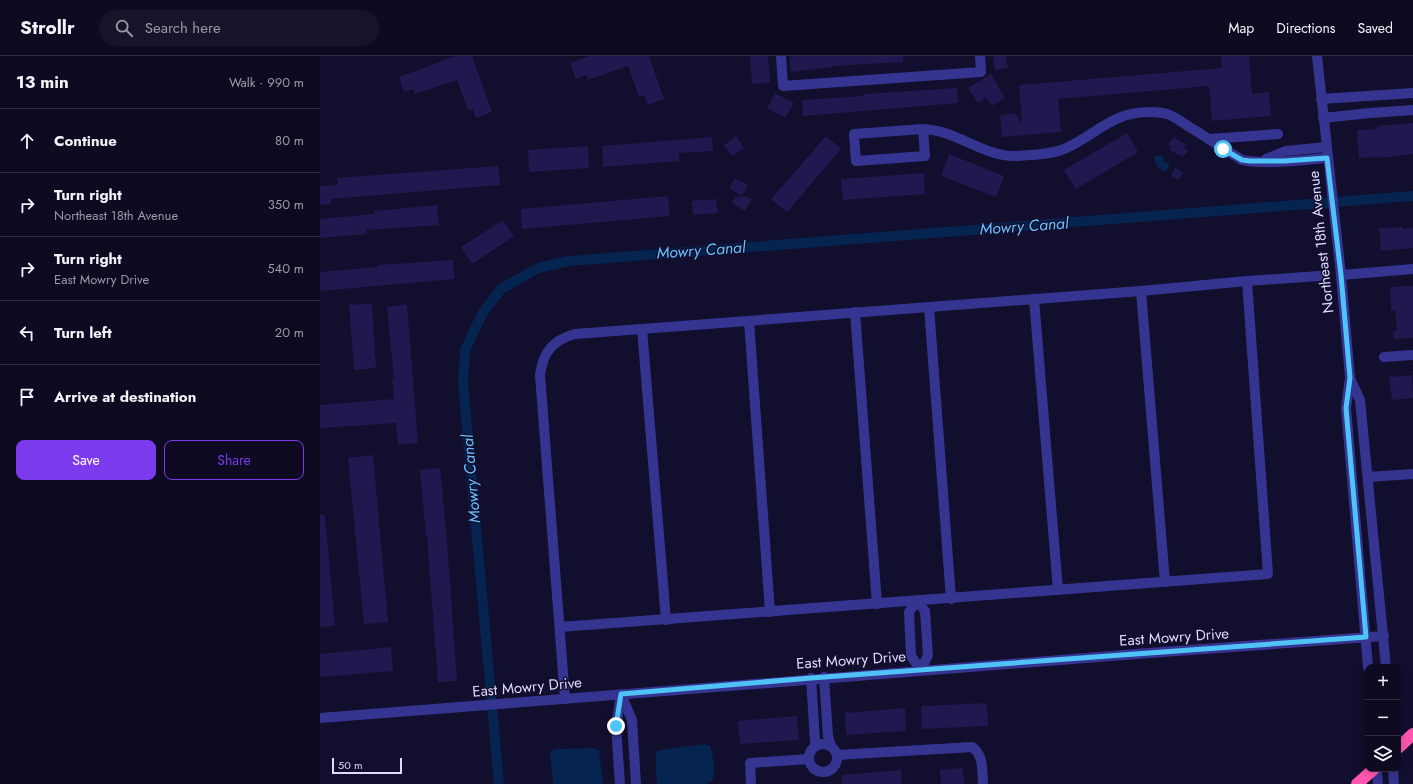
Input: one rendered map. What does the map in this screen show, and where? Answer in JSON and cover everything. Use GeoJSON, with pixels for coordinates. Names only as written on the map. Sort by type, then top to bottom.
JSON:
{"type":"FeatureCollection","features":[{"type":"Feature","properties":{"kind":"highway"},"geometry":{"type":"LineString","coordinates":[[1401,745],[1413,734]]}},
{"type":"Feature","properties":{"kind":"highway"},"geometry":{"type":"LineString","coordinates":[[1357,784],[1372,772]]}},
{"type":"Feature","properties":{"kind":"street"},"geometry":{"type":"LineString","coordinates":[[781,56],[783,86],[980,72],[980,56]]}},
{"type":"Feature","properties":{"kind":"street","name":"Northeast 18th Avenue"},"geometry":{"type":"LineString","coordinates":[[1316,56],[1341,275],[1350,378],[1346,408],[1368,664]]}},
{"type":"Feature","properties":{"kind":"street"},"geometry":{"type":"LineString","coordinates":[[1321,99],[1413,93]]}},
{"type":"Feature","properties":{"kind":"street"},"geometry":{"type":"LineString","coordinates":[[1323,118],[1413,110]]}},
{"type":"Feature","properties":{"kind":"street"},"geometry":{"type":"LineString","coordinates":[[923,129],[925,156],[856,161],[854,134],[923,129],[944,132],[1004,155],[1038,154],[1065,149],[1102,126],[1125,115],[1141,112],[1157,112],[1170,115],[1242,160],[1284,161],[1327,158]]}},
{"type":"Feature","properties":{"kind":"street"},"geometry":{"type":"LineString","coordinates":[[1210,139],[1278,134]]}},
{"type":"Feature","properties":{"kind":"street"},"geometry":{"type":"LineString","coordinates":[[1260,161],[1286,151],[1326,147]]}},
{"type":"Feature","properties":{"kind":"street"},"geometry":{"type":"LineString","coordinates":[[1341,275],[1413,269]]}},
{"type":"Feature","properties":{"kind":"street"},"geometry":{"type":"LineString","coordinates":[[566,699],[540,375],[546,353],[555,343],[564,337],[575,334],[1319,276]]}},
{"type":"Feature","properties":{"kind":"street"},"geometry":{"type":"LineString","coordinates":[[560,627],[1268,574],[1247,281]]}},
{"type":"Feature","properties":{"kind":"street"},"geometry":{"type":"LineString","coordinates":[[1141,290],[1165,582]]}},
{"type":"Feature","properties":{"kind":"street"},"geometry":{"type":"LineString","coordinates":[[1034,299],[1058,590]]}},
{"type":"Feature","properties":{"kind":"street"},"geometry":{"type":"LineString","coordinates":[[929,307],[950,598]]}},
{"type":"Feature","properties":{"kind":"street"},"geometry":{"type":"LineString","coordinates":[[855,312],[877,604]]}},
{"type":"Feature","properties":{"kind":"street"},"geometry":{"type":"LineString","coordinates":[[749,321],[770,612]]}},
{"type":"Feature","properties":{"kind":"street"},"geometry":{"type":"LineString","coordinates":[[642,329],[666,620]]}},
{"type":"Feature","properties":{"kind":"street"},"geometry":{"type":"LineString","coordinates":[[1384,357],[1413,355]]}},
{"type":"Feature","properties":{"kind":"street","name":"Northeast 18th Avenue"},"geometry":{"type":"LineString","coordinates":[[1350,378],[1360,400],[1386,664]]}},
{"type":"Feature","properties":{"kind":"street"},"geometry":{"type":"LineString","coordinates":[[1368,477],[1413,474]]}},
{"type":"Feature","properties":{"kind":"street"},"geometry":{"type":"LineString","coordinates":[[917,601],[925,611],[928,655],[921,670]]}},
{"type":"Feature","properties":{"kind":"street"},"geometry":{"type":"LineString","coordinates":[[917,601],[909,612],[910,636],[912,656],[921,670]]}},
{"type":"Feature","properties":{"kind":"street"},"geometry":{"type":"LineString","coordinates":[[910,636],[926,635]]}},
{"type":"Feature","properties":{"kind":"street","name":"East Mowry Drive"},"geometry":{"type":"LineString","coordinates":[[320,718],[811,678],[1384,636]]}},
{"type":"Feature","properties":{"kind":"street"},"geometry":{"type":"LineString","coordinates":[[824,677],[828,736],[834,751],[836,764],[829,771],[825,772],[820,772],[812,768],[809,759],[811,751],[817,745],[822,744],[834,751],[972,747],[977,750],[981,759],[983,784]]}},
{"type":"Feature","properties":{"kind":"street"},"geometry":{"type":"LineString","coordinates":[[811,678],[815,742],[817,745]]}},
{"type":"Feature","properties":{"kind":"street"},"geometry":{"type":"LineString","coordinates":[[620,784],[616,726],[621,694]]}},
{"type":"Feature","properties":{"kind":"street"},"geometry":{"type":"LineString","coordinates":[[621,694],[632,720],[636,784]]}},
{"type":"Feature","properties":{"kind":"street"},"geometry":{"type":"LineString","coordinates":[[751,784],[750,763],[809,759]]}},
{"type":"Feature","properties":{"kind":"street"},"geometry":{"type":"LineString","coordinates":[[1376,772],[1378,784]]}},
{"type":"Feature","properties":{"kind":"street"},"geometry":{"type":"LineString","coordinates":[[1393,772],[1394,784]]}},
{"type":"Feature","properties":{"kind":"water"},"geometry":{"type":"Polygon","coordinates":[[[1162,155],[1164,161],[1170,165],[1165,172],[1157,166],[1154,157],[1162,155]]]}},
{"type":"Feature","properties":{"kind":"water"},"geometry":{"type":"Polygon","coordinates":[[[704,744],[710,746],[712,754],[714,768],[712,781],[706,784],[657,784],[656,752],[660,750],[704,744]]]}},
{"type":"Feature","properties":{"kind":"water"},"geometry":{"type":"Polygon","coordinates":[[[595,748],[599,751],[603,784],[553,784],[550,752],[556,749],[595,748]]]}},
{"type":"Feature","properties":{"kind":"building"},"geometry":{"type":"Polygon","coordinates":[[[456,56],[472,56],[492,112],[476,118],[473,109],[468,110],[457,80],[415,94],[413,89],[404,92],[399,77],[456,56]]]}},
{"type":"Feature","properties":{"kind":"building"},"geometry":{"type":"Polygon","coordinates":[[[589,56],[649,56],[664,99],[648,105],[644,95],[639,97],[628,66],[588,80],[586,75],[576,79],[570,63],[589,56]]]}},
{"type":"Feature","properties":{"kind":"building"},"geometry":{"type":"Polygon","coordinates":[[[750,56],[768,56],[770,82],[752,84],[750,56]]]}},
{"type":"Feature","properties":{"kind":"building"},"geometry":{"type":"Polygon","coordinates":[[[903,56],[903,62],[833,66],[791,72],[789,57],[903,56]]]}},
{"type":"Feature","properties":{"kind":"building"},"geometry":{"type":"Polygon","coordinates":[[[993,56],[1006,56],[1008,68],[995,70],[993,56]]]}},
{"type":"Feature","properties":{"kind":"building"},"geometry":{"type":"Polygon","coordinates":[[[1221,56],[1249,56],[1252,94],[1269,92],[1271,116],[1212,121],[1209,86],[1058,99],[1061,132],[1002,137],[1000,115],[1015,113],[1022,124],[1019,85],[1222,68],[1221,56]]]}},
{"type":"Feature","properties":{"kind":"building"},"geometry":{"type":"Polygon","coordinates":[[[991,74],[1005,98],[992,106],[986,97],[978,103],[968,88],[991,74]]]}},
{"type":"Feature","properties":{"kind":"building"},"geometry":{"type":"Polygon","coordinates":[[[957,88],[958,103],[803,116],[802,100],[957,88]]]}},
{"type":"Feature","properties":{"kind":"building"},"geometry":{"type":"Polygon","coordinates":[[[775,93],[794,103],[785,118],[767,108],[775,93]]]}},
{"type":"Feature","properties":{"kind":"building"},"geometry":{"type":"Polygon","coordinates":[[[1413,123],[1413,154],[1380,158],[1359,158],[1357,130],[1378,129],[1377,126],[1413,123]]]}},
{"type":"Feature","properties":{"kind":"building"},"geometry":{"type":"Polygon","coordinates":[[[1127,133],[1138,152],[1076,189],[1064,170],[1127,133]]]}},
{"type":"Feature","properties":{"kind":"building"},"geometry":{"type":"Polygon","coordinates":[[[736,136],[744,148],[732,156],[724,145],[736,136]]]}},
{"type":"Feature","properties":{"kind":"building"},"geometry":{"type":"Polygon","coordinates":[[[826,136],[841,149],[787,212],[771,199],[826,136]]]}},
{"type":"Feature","properties":{"kind":"building"},"geometry":{"type":"Polygon","coordinates":[[[712,137],[713,151],[679,153],[679,161],[603,167],[602,146],[712,137]]]}},
{"type":"Feature","properties":{"kind":"building"},"geometry":{"type":"Polygon","coordinates":[[[1174,137],[1186,145],[1184,148],[1189,151],[1182,157],[1170,150],[1171,147],[1168,145],[1174,137]]]}},
{"type":"Feature","properties":{"kind":"building"},"geometry":{"type":"Polygon","coordinates":[[[588,146],[589,168],[529,172],[528,150],[588,146]]]}},
{"type":"Feature","properties":{"kind":"building"},"geometry":{"type":"Polygon","coordinates":[[[949,154],[1004,176],[996,197],[941,176],[949,154]]]}},
{"type":"Feature","properties":{"kind":"building"},"geometry":{"type":"Polygon","coordinates":[[[498,166],[500,185],[331,199],[331,204],[320,205],[320,186],[338,185],[337,178],[498,166]]]}},
{"type":"Feature","properties":{"kind":"building"},"geometry":{"type":"Polygon","coordinates":[[[1175,168],[1183,172],[1179,180],[1171,176],[1175,168]]]}},
{"type":"Feature","properties":{"kind":"building"},"geometry":{"type":"Polygon","coordinates":[[[924,173],[925,194],[843,200],[841,179],[924,173]]]}},
{"type":"Feature","properties":{"kind":"building"},"geometry":{"type":"Polygon","coordinates":[[[735,178],[748,185],[742,196],[729,188],[735,178]]]}},
{"type":"Feature","properties":{"kind":"building"},"geometry":{"type":"Polygon","coordinates":[[[668,196],[670,216],[522,229],[521,209],[668,196]]]}},
{"type":"Feature","properties":{"kind":"building"},"geometry":{"type":"Polygon","coordinates":[[[746,196],[752,199],[745,211],[732,203],[735,197],[746,196]]]}},
{"type":"Feature","properties":{"kind":"building"},"geometry":{"type":"Polygon","coordinates":[[[716,199],[718,213],[693,215],[692,201],[716,199]]]}},
{"type":"Feature","properties":{"kind":"building"},"geometry":{"type":"Polygon","coordinates":[[[437,205],[439,225],[366,230],[367,234],[320,238],[320,219],[374,214],[374,211],[437,205]]]}},
{"type":"Feature","properties":{"kind":"building"},"geometry":{"type":"Polygon","coordinates":[[[503,220],[514,236],[472,264],[461,247],[503,220]]]}},
{"type":"Feature","properties":{"kind":"building"},"geometry":{"type":"Polygon","coordinates":[[[1402,227],[1402,229],[1413,228],[1413,248],[1381,251],[1379,228],[1402,227]]]}},
{"type":"Feature","properties":{"kind":"building"},"geometry":{"type":"Polygon","coordinates":[[[453,260],[455,279],[320,291],[320,272],[378,267],[378,265],[453,260]]]}},
{"type":"Feature","properties":{"kind":"building"},"geometry":{"type":"Polygon","coordinates":[[[1413,286],[1413,338],[1394,339],[1393,331],[1397,331],[1395,310],[1391,310],[1390,287],[1413,286]]]}},
{"type":"Feature","properties":{"kind":"building"},"geometry":{"type":"Polygon","coordinates":[[[372,303],[376,368],[354,370],[349,305],[372,303]]]}},
{"type":"Feature","properties":{"kind":"building"},"geometry":{"type":"Polygon","coordinates":[[[407,304],[418,443],[398,445],[396,423],[320,428],[320,405],[394,399],[392,379],[394,379],[387,307],[407,304]]]}},
{"type":"Feature","properties":{"kind":"building"},"geometry":{"type":"Polygon","coordinates":[[[1412,375],[1413,398],[1392,400],[1389,377],[1412,375]]]}},
{"type":"Feature","properties":{"kind":"building"},"geometry":{"type":"Polygon","coordinates":[[[373,455],[388,622],[364,624],[348,458],[373,455]]]}},
{"type":"Feature","properties":{"kind":"building"},"geometry":{"type":"Polygon","coordinates":[[[440,468],[457,681],[438,682],[427,536],[420,470],[440,468]]]}},
{"type":"Feature","properties":{"kind":"building"},"geometry":{"type":"Polygon","coordinates":[[[320,515],[325,515],[335,626],[320,627],[320,515]]]}},
{"type":"Feature","properties":{"kind":"building"},"geometry":{"type":"Polygon","coordinates":[[[391,647],[393,671],[320,677],[320,654],[391,647]]]}},
{"type":"Feature","properties":{"kind":"building"},"geometry":{"type":"Polygon","coordinates":[[[987,703],[988,726],[922,729],[921,706],[987,703]]]}},
{"type":"Feature","properties":{"kind":"building"},"geometry":{"type":"Polygon","coordinates":[[[905,708],[906,731],[846,735],[845,713],[905,708]]]}},
{"type":"Feature","properties":{"kind":"building"},"geometry":{"type":"Polygon","coordinates":[[[797,716],[799,740],[740,744],[738,721],[797,716]]]}},
{"type":"Feature","properties":{"kind":"building"},"geometry":{"type":"Polygon","coordinates":[[[963,768],[964,784],[941,784],[940,770],[963,768]]]}},
{"type":"Feature","properties":{"kind":"building"},"geometry":{"type":"Polygon","coordinates":[[[901,770],[902,784],[842,784],[842,775],[901,770]]]}},
{"type":"Feature","properties":{"kind":"waterway","name":"Mowry Canal"},"geometry":{"type":"LineString","coordinates":[[499,784],[463,383],[465,350],[482,314],[501,289],[538,268],[569,261],[1413,196]]}},
{"type":"Feature","properties":{"kind":"route"},"geometry":{"type":"LineString","coordinates":[[616,726],[621,694],[811,678],[1366,637],[1346,408],[1350,378],[1341,275],[1327,158],[1284,161],[1250,161],[1242,160],[1223,149]]}}]}
